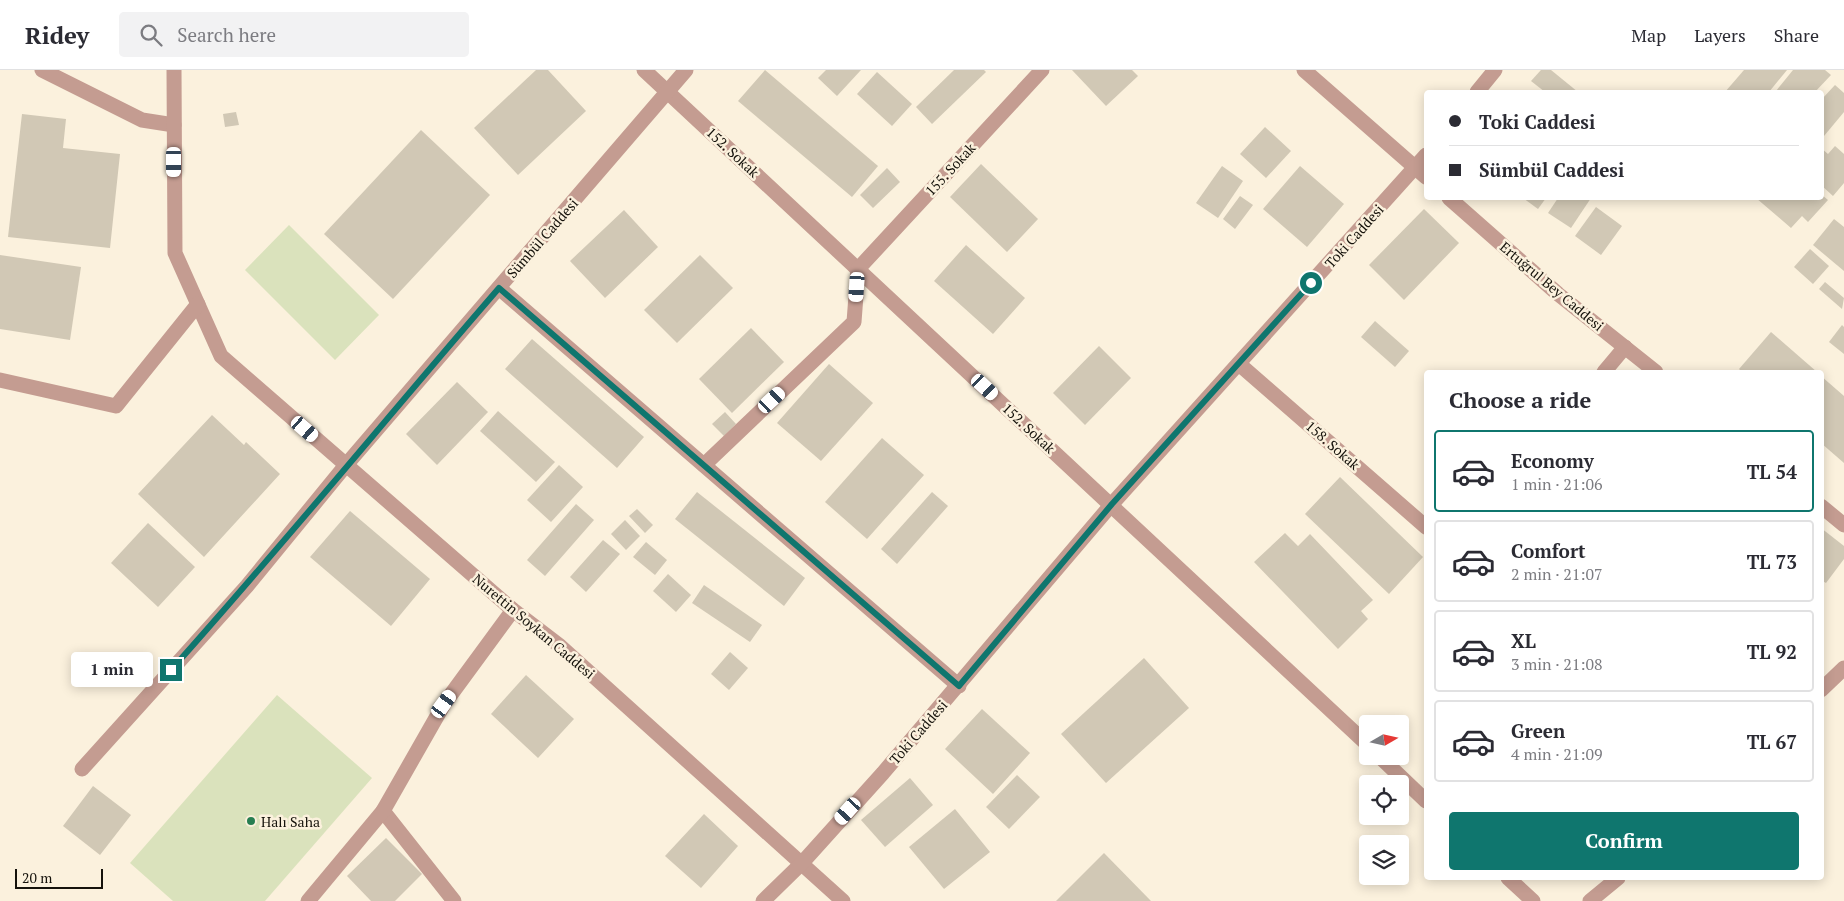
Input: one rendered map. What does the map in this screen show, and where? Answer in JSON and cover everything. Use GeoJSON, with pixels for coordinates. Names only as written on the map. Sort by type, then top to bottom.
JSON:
{"type":"FeatureCollection","features":[{"type":"Feature","properties":{"kind":"street"},"geometry":{"type":"LineString","coordinates":[[42,70],[142,120],[174,125]]}},
{"type":"Feature","properties":{"kind":"street"},"geometry":{"type":"LineString","coordinates":[[0,380],[116,406],[198,304],[175,253],[174,70]]}},
{"type":"Feature","properties":{"kind":"street","name":"152. Sokak"},"geometry":{"type":"LineString","coordinates":[[644,70],[1112,504],[1359,737]]}},
{"type":"Feature","properties":{"kind":"street","name":"Sümbül Caddesi"},"geometry":{"type":"LineString","coordinates":[[82,769],[247,586],[346,465],[686,70]]}},
{"type":"Feature","properties":{"kind":"street","name":"155. Sokak"},"geometry":{"type":"LineString","coordinates":[[858,269],[1042,70]]}},
{"type":"Feature","properties":{"kind":"street"},"geometry":{"type":"LineString","coordinates":[[1304,70],[1421,173]]}},
{"type":"Feature","properties":{"kind":"street"},"geometry":{"type":"LineString","coordinates":[[1479,90],[1495,70]]}},
{"type":"Feature","properties":{"kind":"street","name":"Toki Caddesi"},"geometry":{"type":"LineString","coordinates":[[763,901],[802,863],[959,686],[1112,504],[1239,364],[1421,173]]}},
{"type":"Feature","properties":{"kind":"street","name":"Ertuğrul Bey Caddesi"},"geometry":{"type":"LineString","coordinates":[[1451,200],[1558,294],[1654,370]]}},
{"type":"Feature","properties":{"kind":"street"},"geometry":{"type":"LineString","coordinates":[[704,465],[854,322],[858,269]]}},
{"type":"Feature","properties":{"kind":"street"},"geometry":{"type":"LineString","coordinates":[[499,288],[959,686]]}},
{"type":"Feature","properties":{"kind":"street","name":"Nurettin Soykan Caddesi"},"geometry":{"type":"LineString","coordinates":[[198,304],[221,356],[513,610],[560,646],[843,901]]}},
{"type":"Feature","properties":{"kind":"street"},"geometry":{"type":"LineString","coordinates":[[1606,370],[1625,347]]}},
{"type":"Feature","properties":{"kind":"street","name":"158. Sokak"},"geometry":{"type":"LineString","coordinates":[[1239,364],[1424,525]]}},
{"type":"Feature","properties":{"kind":"street"},"geometry":{"type":"LineString","coordinates":[[1824,508],[1844,525]]}},
{"type":"Feature","properties":{"kind":"street"},"geometry":{"type":"LineString","coordinates":[[308,901],[383,811],[444,704],[513,610]]}},
{"type":"Feature","properties":{"kind":"street"},"geometry":{"type":"LineString","coordinates":[[1824,687],[1844,668]]}},
{"type":"Feature","properties":{"kind":"street"},"geometry":{"type":"LineString","coordinates":[[1388,765],[1424,799]]}},
{"type":"Feature","properties":{"kind":"street"},"geometry":{"type":"LineString","coordinates":[[383,811],[454,901]]}},
{"type":"Feature","properties":{"kind":"street"},"geometry":{"type":"LineString","coordinates":[[1510,880],[1533,901]]}},
{"type":"Feature","properties":{"kind":"street"},"geometry":{"type":"LineString","coordinates":[[1590,901],[1616,880]]}},
{"type":"Feature","properties":{"kind":"green space"},"geometry":{"type":"Polygon","coordinates":[[[289,225],[379,315],[335,360],[245,270],[289,225]]]}},
{"type":"Feature","properties":{"kind":"green space","name":"Halı Saha"},"geometry":{"type":"Polygon","coordinates":[[[277,695],[372,778],[265,901],[173,901],[130,863],[277,695]]]}},
{"type":"Feature","properties":{"kind":"building"},"geometry":{"type":"Polygon","coordinates":[[[536,70],[548,70],[586,111],[518,175],[474,128],[536,70]]]}},
{"type":"Feature","properties":{"kind":"building"},"geometry":{"type":"Polygon","coordinates":[[[765,70],[878,166],[852,197],[738,101],[765,70]]]}},
{"type":"Feature","properties":{"kind":"building"},"geometry":{"type":"Polygon","coordinates":[[[826,70],[861,70],[837,96],[818,78],[826,70]]]}},
{"type":"Feature","properties":{"kind":"building"},"geometry":{"type":"Polygon","coordinates":[[[954,70],[984,70],[986,72],[932,124],[916,107],[954,70]]]}},
{"type":"Feature","properties":{"kind":"building"},"geometry":{"type":"Polygon","coordinates":[[[1072,70],[1132,70],[1138,76],[1106,106],[1072,70]]]}},
{"type":"Feature","properties":{"kind":"building"},"geometry":{"type":"Polygon","coordinates":[[[1541,70],[1551,70],[1576,90],[1542,90],[1531,81],[1541,70]]]}},
{"type":"Feature","properties":{"kind":"building"},"geometry":{"type":"Polygon","coordinates":[[[1744,70],[1787,70],[1771,90],[1727,90],[1744,70]]]}},
{"type":"Feature","properties":{"kind":"building"},"geometry":{"type":"Polygon","coordinates":[[[1793,70],[1825,70],[1831,75],[1817,90],[1777,90],[1793,70]]]}},
{"type":"Feature","properties":{"kind":"building"},"geometry":{"type":"Polygon","coordinates":[[[877,72],[912,104],[892,126],[857,94],[877,72]]]}},
{"type":"Feature","properties":{"kind":"building"},"geometry":{"type":"Polygon","coordinates":[[[1835,85],[1844,93],[1844,112],[1824,136],[1824,97],[1835,85]]]}},
{"type":"Feature","properties":{"kind":"building"},"geometry":{"type":"Polygon","coordinates":[[[236,112],[239,125],[225,127],[223,114],[236,112]]]}},
{"type":"Feature","properties":{"kind":"building"},"geometry":{"type":"Polygon","coordinates":[[[22,114],[66,119],[63,148],[120,154],[110,248],[8,237],[22,114]]]}},
{"type":"Feature","properties":{"kind":"building"},"geometry":{"type":"Polygon","coordinates":[[[1265,127],[1291,151],[1266,178],[1240,154],[1265,127]]]}},
{"type":"Feature","properties":{"kind":"building"},"geometry":{"type":"Polygon","coordinates":[[[421,130],[490,195],[393,299],[324,234],[421,130]]]}},
{"type":"Feature","properties":{"kind":"building"},"geometry":{"type":"Polygon","coordinates":[[[1835,146],[1844,154],[1844,183],[1833,196],[1824,188],[1824,151],[1828,154],[1835,146]]]}},
{"type":"Feature","properties":{"kind":"building"},"geometry":{"type":"Polygon","coordinates":[[[981,164],[1038,219],[1007,252],[950,197],[981,164]]]}},
{"type":"Feature","properties":{"kind":"building"},"geometry":{"type":"Polygon","coordinates":[[[1222,166],[1243,181],[1218,218],[1196,203],[1222,166]]]}},
{"type":"Feature","properties":{"kind":"building"},"geometry":{"type":"Polygon","coordinates":[[[1300,166],[1344,204],[1307,247],[1263,209],[1300,166]]]}},
{"type":"Feature","properties":{"kind":"building"},"geometry":{"type":"Polygon","coordinates":[[[887,168],[900,182],[873,208],[860,195],[887,168]]]}},
{"type":"Feature","properties":{"kind":"building"},"geometry":{"type":"Polygon","coordinates":[[[1240,196],[1253,205],[1235,229],[1223,219],[1240,196]]]}},
{"type":"Feature","properties":{"kind":"building"},"geometry":{"type":"Polygon","coordinates":[[[1824,197],[1828,200],[1808,222],[1802,216],[1791,228],[1758,200],[1824,200],[1824,197]]]}},
{"type":"Feature","properties":{"kind":"building"},"geometry":{"type":"Polygon","coordinates":[[[1526,200],[1545,200],[1538,209],[1526,200]]]}},
{"type":"Feature","properties":{"kind":"building"},"geometry":{"type":"Polygon","coordinates":[[[1557,200],[1590,200],[1571,228],[1548,213],[1557,200]]]}},
{"type":"Feature","properties":{"kind":"building"},"geometry":{"type":"Polygon","coordinates":[[[1596,207],[1622,226],[1601,255],[1575,236],[1596,207]]]}},
{"type":"Feature","properties":{"kind":"building"},"geometry":{"type":"Polygon","coordinates":[[[1424,209],[1459,243],[1404,300],[1369,265],[1424,209]]]}},
{"type":"Feature","properties":{"kind":"building"},"geometry":{"type":"Polygon","coordinates":[[[624,210],[658,247],[605,298],[570,261],[624,210]]]}},
{"type":"Feature","properties":{"kind":"building"},"geometry":{"type":"Polygon","coordinates":[[[1834,219],[1844,227],[1844,271],[1813,245],[1834,219]]]}},
{"type":"Feature","properties":{"kind":"building"},"geometry":{"type":"Polygon","coordinates":[[[966,245],[1025,298],[993,334],[934,281],[966,245]]]}},
{"type":"Feature","properties":{"kind":"building"},"geometry":{"type":"Polygon","coordinates":[[[1810,249],[1829,266],[1813,284],[1794,267],[1810,249]]]}},
{"type":"Feature","properties":{"kind":"building"},"geometry":{"type":"Polygon","coordinates":[[[0,255],[81,267],[70,340],[0,329],[0,255]]]}},
{"type":"Feature","properties":{"kind":"building"},"geometry":{"type":"Polygon","coordinates":[[[700,255],[733,288],[677,343],[644,310],[700,255]]]}},
{"type":"Feature","properties":{"kind":"building"},"geometry":{"type":"Polygon","coordinates":[[[1825,282],[1844,298],[1842,309],[1819,289],[1825,282]]]}},
{"type":"Feature","properties":{"kind":"building"},"geometry":{"type":"Polygon","coordinates":[[[1375,321],[1409,351],[1395,367],[1361,337],[1375,321]]]}},
{"type":"Feature","properties":{"kind":"building"},"geometry":{"type":"Polygon","coordinates":[[[1842,325],[1844,327],[1844,354],[1829,342],[1842,325]]]}},
{"type":"Feature","properties":{"kind":"building"},"geometry":{"type":"Polygon","coordinates":[[[751,328],[784,362],[732,413],[699,379],[751,328]]]}},
{"type":"Feature","properties":{"kind":"building"},"geometry":{"type":"Polygon","coordinates":[[[1771,332],[1815,370],[1740,370],[1771,332]]]}},
{"type":"Feature","properties":{"kind":"building"},"geometry":{"type":"Polygon","coordinates":[[[532,339],[644,437],[617,468],[505,369],[532,339]]]}},
{"type":"Feature","properties":{"kind":"building"},"geometry":{"type":"Polygon","coordinates":[[[1099,346],[1131,378],[1085,425],[1053,393],[1099,346]]]}},
{"type":"Feature","properties":{"kind":"building"},"geometry":{"type":"Polygon","coordinates":[[[829,364],[873,403],[821,461],[777,423],[829,364]]]}},
{"type":"Feature","properties":{"kind":"building"},"geometry":{"type":"Polygon","coordinates":[[[1824,379],[1844,396],[1844,463],[1824,446],[1824,379]]]}},
{"type":"Feature","properties":{"kind":"building"},"geometry":{"type":"Polygon","coordinates":[[[457,382],[488,412],[437,465],[406,434],[457,382]]]}},
{"type":"Feature","properties":{"kind":"building"},"geometry":{"type":"Polygon","coordinates":[[[498,411],[555,462],[536,482],[480,431],[498,411]]]}},
{"type":"Feature","properties":{"kind":"building"},"geometry":{"type":"Polygon","coordinates":[[[725,412],[736,424],[724,436],[712,424],[725,412]]]}},
{"type":"Feature","properties":{"kind":"building"},"geometry":{"type":"Polygon","coordinates":[[[212,415],[244,445],[246,442],[280,474],[204,557],[138,494],[212,415]]]}},
{"type":"Feature","properties":{"kind":"building"},"geometry":{"type":"Polygon","coordinates":[[[882,438],[924,475],[867,539],[825,502],[882,438]]]}},
{"type":"Feature","properties":{"kind":"building"},"geometry":{"type":"Polygon","coordinates":[[[559,465],[583,487],[551,522],[527,500],[559,465]]]}},
{"type":"Feature","properties":{"kind":"building"},"geometry":{"type":"Polygon","coordinates":[[[1340,477],[1423,557],[1389,594],[1305,514],[1340,477]]]}},
{"type":"Feature","properties":{"kind":"building"},"geometry":{"type":"Polygon","coordinates":[[[697,492],[805,578],[784,606],[675,519],[697,492]]]}},
{"type":"Feature","properties":{"kind":"building"},"geometry":{"type":"Polygon","coordinates":[[[932,492],[948,506],[897,564],[881,549],[932,492]]]}},
{"type":"Feature","properties":{"kind":"building"},"geometry":{"type":"Polygon","coordinates":[[[576,504],[594,520],[545,576],[527,560],[576,504]]]}},
{"type":"Feature","properties":{"kind":"building"},"geometry":{"type":"Polygon","coordinates":[[[637,509],[653,525],[645,533],[629,516],[637,509]]]}},
{"type":"Feature","properties":{"kind":"building"},"geometry":{"type":"Polygon","coordinates":[[[350,511],[430,579],[391,626],[310,557],[350,511]]]}},
{"type":"Feature","properties":{"kind":"building"},"geometry":{"type":"Polygon","coordinates":[[[625,520],[640,536],[626,550],[611,534],[625,520]]]}},
{"type":"Feature","properties":{"kind":"building"},"geometry":{"type":"Polygon","coordinates":[[[148,523],[195,567],[158,607],[111,563],[148,523]]]}},
{"type":"Feature","properties":{"kind":"building"},"geometry":{"type":"Polygon","coordinates":[[[1824,530],[1844,546],[1844,559],[1826,583],[1824,582],[1824,530]]]}},
{"type":"Feature","properties":{"kind":"building"},"geometry":{"type":"Polygon","coordinates":[[[1285,533],[1298,546],[1310,534],[1373,600],[1361,611],[1368,619],[1338,649],[1254,562],[1285,533]]]}},
{"type":"Feature","properties":{"kind":"building"},"geometry":{"type":"Polygon","coordinates":[[[603,540],[620,554],[586,592],[570,577],[603,540]]]}},
{"type":"Feature","properties":{"kind":"building"},"geometry":{"type":"Polygon","coordinates":[[[646,542],[667,560],[655,575],[633,557],[646,542]]]}},
{"type":"Feature","properties":{"kind":"building"},"geometry":{"type":"Polygon","coordinates":[[[668,574],[691,595],[676,612],[653,591],[668,574]]]}},
{"type":"Feature","properties":{"kind":"building"},"geometry":{"type":"Polygon","coordinates":[[[704,585],[762,625],[750,642],[692,603],[704,585]]]}},
{"type":"Feature","properties":{"kind":"building"},"geometry":{"type":"Polygon","coordinates":[[[730,652],[748,668],[729,690],[711,674],[730,652]]]}},
{"type":"Feature","properties":{"kind":"building"},"geometry":{"type":"Polygon","coordinates":[[[1144,658],[1189,708],[1106,783],[1061,734],[1144,658]]]}},
{"type":"Feature","properties":{"kind":"building"},"geometry":{"type":"Polygon","coordinates":[[[526,675],[574,719],[538,758],[491,714],[526,675]]]}},
{"type":"Feature","properties":{"kind":"building"},"geometry":{"type":"Polygon","coordinates":[[[982,709],[1030,753],[993,794],[945,749],[982,709]]]}},
{"type":"Feature","properties":{"kind":"building"},"geometry":{"type":"Polygon","coordinates":[[[1017,775],[1040,797],[1009,829],[986,807],[1017,775]]]}},
{"type":"Feature","properties":{"kind":"building"},"geometry":{"type":"Polygon","coordinates":[[[910,778],[933,805],[885,847],[861,820],[910,778]]]}},
{"type":"Feature","properties":{"kind":"building"},"geometry":{"type":"Polygon","coordinates":[[[93,786],[131,815],[100,855],[63,826],[93,786]]]}},
{"type":"Feature","properties":{"kind":"building"},"geometry":{"type":"Polygon","coordinates":[[[955,809],[990,852],[944,889],[909,847],[955,809]]]}},
{"type":"Feature","properties":{"kind":"building"},"geometry":{"type":"Polygon","coordinates":[[[704,814],[738,846],[701,888],[665,856],[704,814]]]}},
{"type":"Feature","properties":{"kind":"building"},"geometry":{"type":"Polygon","coordinates":[[[386,838],[422,874],[395,901],[371,901],[347,876],[386,838]]]}},
{"type":"Feature","properties":{"kind":"building"},"geometry":{"type":"Polygon","coordinates":[[[1104,853],[1151,901],[1056,901],[1104,853]]]}},
{"type":"Feature","properties":{"kind":"place","name":"Halı Saha"},"geometry":{"type":"Point","coordinates":[251,821]}},
{"type":"Feature","properties":{"kind":"route"},"geometry":{"type":"LineString","coordinates":[[171,670],[247,586],[346,465],[499,288],[959,686],[1112,504],[1311,283]]}}]}
